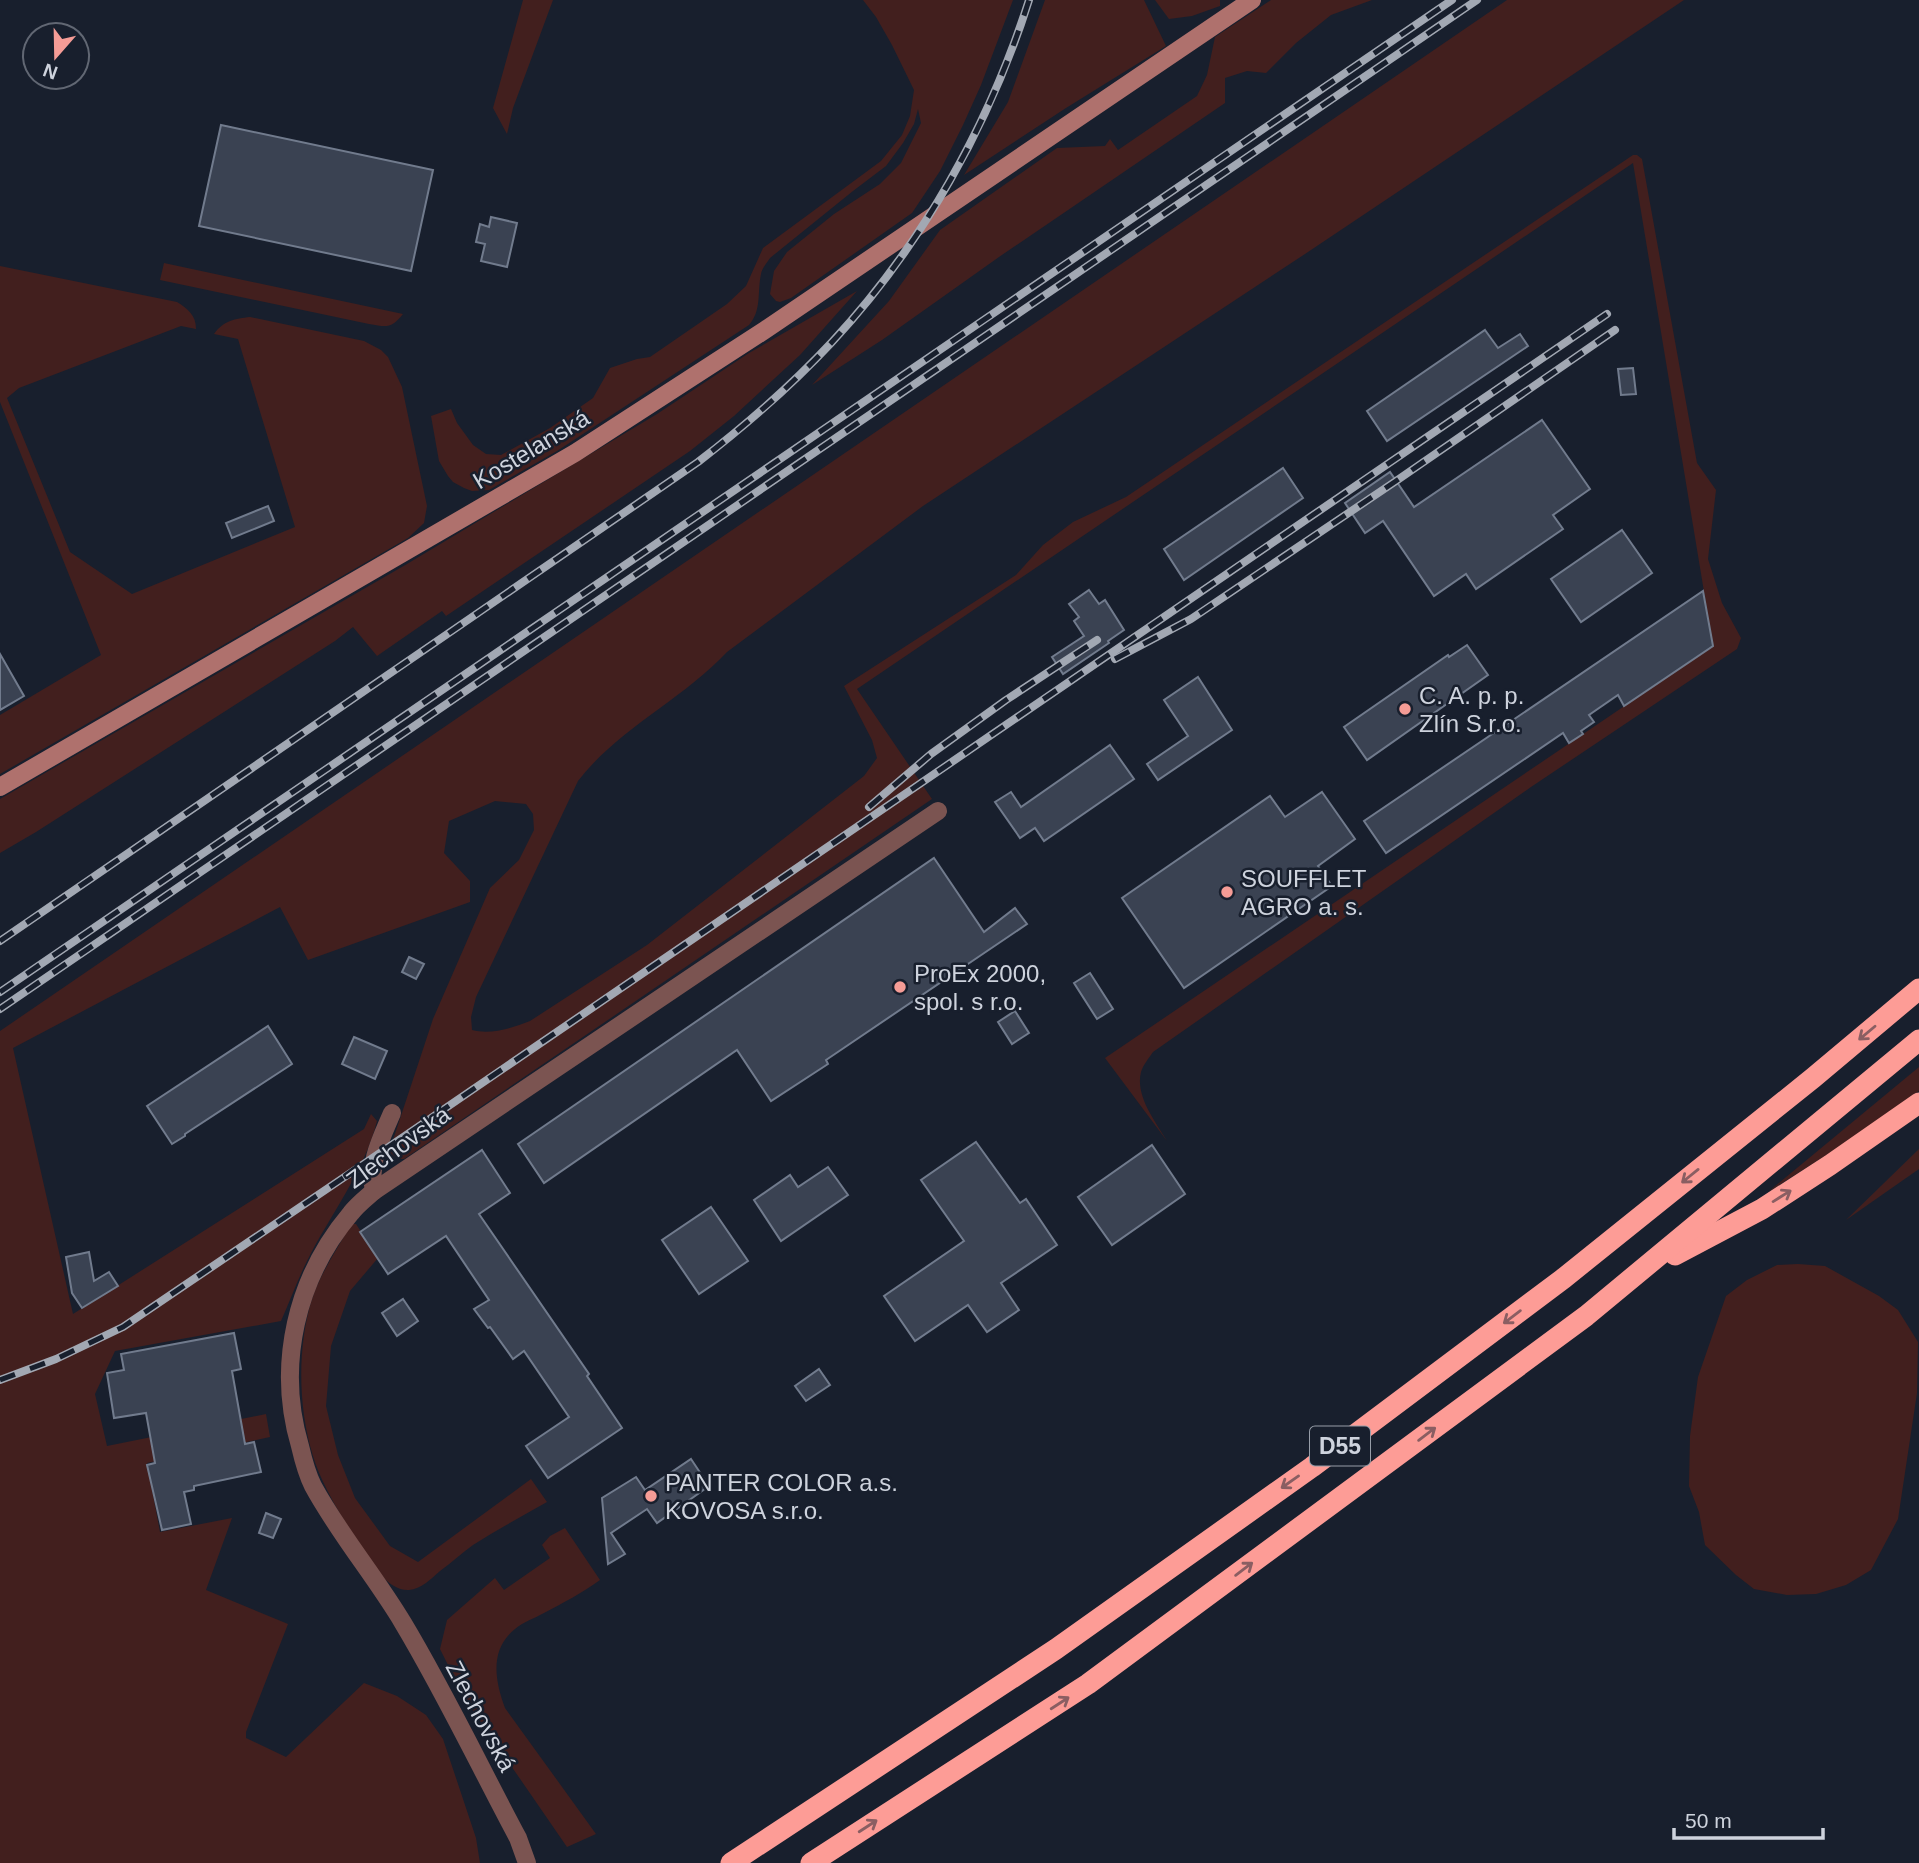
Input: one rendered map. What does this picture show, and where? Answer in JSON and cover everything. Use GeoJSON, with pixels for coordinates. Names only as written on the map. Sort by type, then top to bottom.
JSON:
{"type":"FeatureCollection","features":[{"type":"Feature","properties":{"kind":"highway","name":"D55"},"geometry":{"type":"LineString","coordinates":[[731,1863],[1056,1649],[1312,1467],[1563,1278],[1919,989]]}},
{"type":"Feature","properties":{"kind":"highway","name":"D55"},"geometry":{"type":"LineString","coordinates":[[811,1863],[1088,1684],[1586,1316],[1919,1040]]}},
{"type":"Feature","properties":{"kind":"highway"},"geometry":{"type":"LineString","coordinates":[[1636,1276],[1762,1209],[1830,1166],[1919,1103]]}},
{"type":"Feature","properties":{"kind":"main road","name":"Kostelanská"},"geometry":{"type":"LineString","coordinates":[[0,788],[575,453],[765,330],[1252,0]]}},
{"type":"Feature","properties":{"kind":"street","name":"Zlechovská"},"geometry":{"type":"LineString","coordinates":[[527,1863],[518,1838],[403,1623],[355,1554],[312,1484],[295,1429],[289,1389],[292,1342],[306,1285],[351,1212],[374,1191],[938,811]]}},
{"type":"Feature","properties":{"kind":"street"},"geometry":{"type":"LineString","coordinates":[[374,1191],[374,1157],[392,1113]]}},
{"type":"Feature","properties":{"kind":"shaded area"},"geometry":{"type":"Polygon","coordinates":[[[523,0],[553,0],[513,108],[507,134],[493,108],[523,0]]]}},
{"type":"Feature","properties":{"kind":"shaded area"},"geometry":{"type":"Polygon","coordinates":[[[863,0],[1013,0],[963,125],[940,171],[912,213],[791,298],[780,302],[770,294],[774,271],[787,252],[834,214],[880,184],[901,163],[921,123],[918,109],[914,124],[886,166],[770,258],[762,272],[756,313],[749,325],[557,451],[489,490],[472,491],[453,482],[439,461],[431,416],[451,409],[457,423],[473,445],[486,454],[501,455],[550,428],[593,398],[610,368],[650,357],[727,304],[746,286],[763,248],[881,161],[902,135],[910,116],[914,90],[892,45],[863,0]]]}},
{"type":"Feature","properties":{"kind":"shaded area"},"geometry":{"type":"Polygon","coordinates":[[[1045,0],[1144,0],[1166,46],[964,175],[1008,102],[1045,0]]]}},
{"type":"Feature","properties":{"kind":"shaded area"},"geometry":{"type":"Polygon","coordinates":[[[1155,0],[1220,0],[1220,6],[1192,16],[1169,19],[1155,0]]]}},
{"type":"Feature","properties":{"kind":"shaded area"},"geometry":{"type":"Polygon","coordinates":[[[1271,0],[1372,0],[1331,15],[1296,43],[1266,73],[1247,71],[1225,78],[1225,103],[882,340],[812,385],[889,301],[940,230],[1057,148],[1105,146],[1110,139],[1118,150],[1197,96],[1207,75],[1215,37],[1271,0]]]}},
{"type":"Feature","properties":{"kind":"shaded area"},"geometry":{"type":"Polygon","coordinates":[[[1507,0],[1684,0],[923,506],[727,652],[690,685],[612,746],[578,781],[476,997],[471,1017],[472,1030],[494,1031],[530,1021],[647,945],[864,776],[877,758],[872,740],[844,686],[1016,575],[1043,545],[1073,522],[1126,497],[1633,155],[1642,159],[1697,463],[1716,490],[1708,559],[1722,603],[1741,638],[1737,649],[1531,787],[1153,1052],[1141,1072],[1141,1090],[1147,1108],[1167,1141],[1105,1058],[1713,646],[1633,163],[857,689],[932,799],[404,1159],[398,1159],[389,1152],[433,1019],[490,888],[519,860],[534,830],[533,814],[526,804],[495,801],[449,821],[444,853],[470,881],[470,902],[308,960],[280,907],[13,1048],[73,1314],[364,1129],[371,1114],[377,1121],[364,1158],[307,1261],[281,1321],[115,1351],[95,1394],[107,1446],[266,1414],[270,1437],[147,1463],[160,1532],[232,1518],[206,1590],[288,1624],[246,1738],[286,1757],[364,1683],[397,1696],[426,1715],[443,1739],[476,1838],[480,1863],[0,1863],[0,1031],[1507,0]]]}},
{"type":"Feature","properties":{"kind":"shaded area"},"geometry":{"type":"Polygon","coordinates":[[[164,263],[403,314],[392,325],[380,326],[160,280],[164,263]]]}},
{"type":"Feature","properties":{"kind":"shaded area"},"geometry":{"type":"Polygon","coordinates":[[[0,266],[177,302],[188,310],[195,320],[196,329],[181,326],[19,388],[7,398],[70,552],[132,594],[295,527],[238,339],[214,334],[226,323],[235,320],[250,317],[364,341],[381,350],[388,357],[402,387],[427,506],[424,523],[408,538],[0,774],[0,715],[101,655],[0,402],[0,266]]]}},
{"type":"Feature","properties":{"kind":"shaded area"},"geometry":{"type":"Polygon","coordinates":[[[857,291],[800,355],[734,416],[690,451],[446,616],[442,611],[377,656],[353,627],[0,853],[0,799],[407,564],[657,414],[749,353],[857,291]]]}},
{"type":"Feature","properties":{"kind":"shaded area"},"geometry":{"type":"Polygon","coordinates":[[[1919,1067],[1919,1091],[1872,1126],[1768,1192],[1919,1067]]]}},
{"type":"Feature","properties":{"kind":"shaded area"},"geometry":{"type":"Polygon","coordinates":[[[1919,1149],[1919,1169],[1846,1220],[1919,1149]]]}},
{"type":"Feature","properties":{"kind":"shaded area"},"geometry":{"type":"Polygon","coordinates":[[[351,1224],[356,1224],[378,1258],[350,1291],[331,1346],[326,1406],[338,1455],[355,1498],[390,1546],[418,1562],[531,1479],[547,1502],[473,1545],[426,1583],[409,1590],[394,1586],[382,1576],[349,1529],[317,1467],[304,1418],[301,1378],[307,1318],[320,1279],[351,1224]]]}},
{"type":"Feature","properties":{"kind":"shaded area"},"geometry":{"type":"Polygon","coordinates":[[[1777,1265],[1825,1266],[1879,1296],[1898,1310],[1918,1342],[1917,1393],[1898,1519],[1871,1570],[1846,1585],[1816,1594],[1787,1595],[1754,1589],[1705,1545],[1699,1512],[1689,1486],[1690,1436],[1698,1377],[1726,1296],[1747,1280],[1777,1265]]]}},
{"type":"Feature","properties":{"kind":"shaded area"},"geometry":{"type":"Polygon","coordinates":[[[565,1528],[600,1580],[515,1629],[501,1646],[496,1666],[505,1708],[596,1834],[567,1847],[465,1699],[440,1649],[447,1620],[495,1578],[504,1590],[550,1558],[542,1545],[550,1536],[565,1528]]]}},
{"type":"Feature","properties":{"kind":"building"},"geometry":{"type":"Polygon","coordinates":[[[221,125],[433,170],[411,271],[199,226],[221,125]]]}},
{"type":"Feature","properties":{"kind":"building"},"geometry":{"type":"Polygon","coordinates":[[[491,217],[517,223],[507,267],[481,261],[485,244],[476,242],[480,224],[489,227],[491,217]]]}},
{"type":"Feature","properties":{"kind":"building"},"geometry":{"type":"Polygon","coordinates":[[[1485,330],[1498,348],[1520,334],[1528,346],[1387,441],[1367,411],[1485,330]]]}},
{"type":"Feature","properties":{"kind":"building"},"geometry":{"type":"Polygon","coordinates":[[[1633,368],[1636,394],[1621,395],[1618,369],[1633,368]]]}},
{"type":"Feature","properties":{"kind":"building"},"geometry":{"type":"Polygon","coordinates":[[[1542,420],[1590,489],[1553,515],[1563,529],[1476,589],[1466,574],[1434,596],[1383,521],[1365,533],[1345,503],[1390,472],[1414,507],[1542,420]]]}},
{"type":"Feature","properties":{"kind":"building"},"geometry":{"type":"Polygon","coordinates":[[[1283,468],[1303,498],[1184,580],[1164,549],[1283,468]]]}},
{"type":"Feature","properties":{"kind":"building"},"geometry":{"type":"Polygon","coordinates":[[[268,506],[274,521],[232,538],[226,523],[268,506]]]}},
{"type":"Feature","properties":{"kind":"building"},"geometry":{"type":"Polygon","coordinates":[[[1622,530],[1652,573],[1581,622],[1551,579],[1622,530]]]}},
{"type":"Feature","properties":{"kind":"building"},"geometry":{"type":"Polygon","coordinates":[[[1089,590],[1099,604],[1105,600],[1124,630],[1063,674],[1052,657],[1084,636],[1074,621],[1079,617],[1069,604],[1089,590]]]}},
{"type":"Feature","properties":{"kind":"building"},"geometry":{"type":"Polygon","coordinates":[[[1703,591],[1713,646],[1624,706],[1618,695],[1589,715],[1594,722],[1581,731],[1583,734],[1569,743],[1563,733],[1386,853],[1364,821],[1703,591]]]}},
{"type":"Feature","properties":{"kind":"building","name":"C. A. p. p. Zlín S.r.o."},"geometry":{"type":"Polygon","coordinates":[[[1467,645],[1488,675],[1367,760],[1344,727],[1448,655],[1449,657],[1467,645]]]}},
{"type":"Feature","properties":{"kind":"building"},"geometry":{"type":"Polygon","coordinates":[[[0,654],[24,696],[0,710],[0,654]]]}},
{"type":"Feature","properties":{"kind":"building"},"geometry":{"type":"Polygon","coordinates":[[[1198,677],[1232,730],[1158,780],[1147,764],[1188,736],[1164,700],[1198,677]]]}},
{"type":"Feature","properties":{"kind":"building"},"geometry":{"type":"Polygon","coordinates":[[[1110,745],[1134,779],[1044,841],[1035,828],[1020,838],[995,802],[1011,792],[1021,807],[1110,745]]]}},
{"type":"Feature","properties":{"kind":"building","name":"SOUFFLET AGRO a. s."},"geometry":{"type":"Polygon","coordinates":[[[1322,792],[1355,839],[1318,866],[1332,886],[1184,988],[1122,898],[1270,796],[1285,817],[1322,792]]]}},
{"type":"Feature","properties":{"kind":"building"},"geometry":{"type":"Polygon","coordinates":[[[934,858],[984,932],[1015,908],[1027,924],[826,1060],[828,1064],[771,1101],[737,1050],[544,1183],[518,1144],[934,858]]]}},
{"type":"Feature","properties":{"kind":"building"},"geometry":{"type":"Polygon","coordinates":[[[409,957],[424,964],[416,979],[402,972],[409,957]]]}},
{"type":"Feature","properties":{"kind":"building"},"geometry":{"type":"Polygon","coordinates":[[[1090,973],[1113,1009],[1097,1019],[1074,983],[1090,973]]]}},
{"type":"Feature","properties":{"kind":"building"},"geometry":{"type":"Polygon","coordinates":[[[1015,1011],[1029,1033],[1012,1044],[998,1022],[1015,1011]]]}},
{"type":"Feature","properties":{"kind":"building"},"geometry":{"type":"Polygon","coordinates":[[[268,1026],[292,1064],[172,1144],[147,1106],[268,1026]]]}},
{"type":"Feature","properties":{"kind":"building"},"geometry":{"type":"Polygon","coordinates":[[[354,1037],[387,1051],[375,1079],[342,1064],[354,1037]]]}},
{"type":"Feature","properties":{"kind":"building"},"geometry":{"type":"Polygon","coordinates":[[[976,1142],[1020,1203],[1026,1199],[1057,1245],[1001,1283],[1019,1310],[987,1332],[968,1305],[915,1341],[884,1296],[964,1241],[921,1180],[976,1142]]]}},
{"type":"Feature","properties":{"kind":"building"},"geometry":{"type":"Polygon","coordinates":[[[1152,1145],[1185,1194],[1112,1245],[1078,1197],[1152,1145]]]}},
{"type":"Feature","properties":{"kind":"building"},"geometry":{"type":"Polygon","coordinates":[[[482,1150],[510,1193],[479,1214],[589,1374],[587,1376],[622,1428],[548,1478],[526,1446],[569,1417],[524,1351],[513,1359],[474,1309],[489,1300],[446,1236],[388,1274],[360,1232],[482,1150]]]}},
{"type":"Feature","properties":{"kind":"building"},"geometry":{"type":"Polygon","coordinates":[[[828,1167],[848,1195],[781,1241],[754,1200],[790,1175],[798,1187],[828,1167]]]}},
{"type":"Feature","properties":{"kind":"building"},"geometry":{"type":"Polygon","coordinates":[[[711,1207],[748,1261],[699,1294],[662,1240],[711,1207]]]}},
{"type":"Feature","properties":{"kind":"building"},"geometry":{"type":"Polygon","coordinates":[[[89,1252],[94,1281],[109,1272],[118,1286],[82,1308],[72,1293],[66,1257],[89,1252]]]}},
{"type":"Feature","properties":{"kind":"building"},"geometry":{"type":"Polygon","coordinates":[[[403,1299],[418,1321],[397,1336],[382,1313],[403,1299]]]}},
{"type":"Feature","properties":{"kind":"building"},"geometry":{"type":"Polygon","coordinates":[[[234,1333],[241,1369],[232,1371],[245,1444],[254,1442],[261,1472],[194,1486],[194,1490],[184,1492],[191,1524],[162,1530],[147,1465],[155,1463],[146,1413],[114,1418],[107,1373],[124,1370],[121,1354],[234,1333]]]}},
{"type":"Feature","properties":{"kind":"building"},"geometry":{"type":"Polygon","coordinates":[[[819,1369],[830,1385],[806,1401],[795,1386],[819,1369]]]}},
{"type":"Feature","properties":{"kind":"building","name":"PANTER COLOR a.s. KOVOSA s.r.o."},"geometry":{"type":"Polygon","coordinates":[[[691,1459],[709,1486],[657,1523],[647,1509],[611,1533],[625,1554],[608,1564],[602,1498],[636,1477],[645,1490],[691,1459]]]}},
{"type":"Feature","properties":{"kind":"building"},"geometry":{"type":"Polygon","coordinates":[[[266,1513],[281,1519],[273,1538],[259,1533],[266,1513]]]}},
{"type":"Feature","properties":{"kind":"railway"},"geometry":{"type":"LineString","coordinates":[[0,941],[698,462],[784,390],[865,305],[923,224],[973,138],[1013,47],[1029,0]]}},
{"type":"Feature","properties":{"kind":"railway"},"geometry":{"type":"LineString","coordinates":[[0,992],[1452,0]]}},
{"type":"Feature","properties":{"kind":"railway"},"geometry":{"type":"LineString","coordinates":[[0,1009],[1477,0]]}},
{"type":"Feature","properties":{"kind":"railway"},"geometry":{"type":"LineString","coordinates":[[0,1380],[56,1359],[123,1327],[1607,314]]}},
{"type":"Feature","properties":{"kind":"railway"},"geometry":{"type":"LineString","coordinates":[[1115,659],[1191,619],[1615,330]]}},
{"type":"Feature","properties":{"kind":"railway"},"geometry":{"type":"LineString","coordinates":[[869,807],[931,754],[1097,640]]}},
{"type":"Feature","properties":{"kind":"place","name":"C. A. p. p. Zlín S.r.o."},"geometry":{"type":"Point","coordinates":[1405,709]}},
{"type":"Feature","properties":{"kind":"place","name":"SOUFFLET AGRO a. s."},"geometry":{"type":"Point","coordinates":[1227,892]}},
{"type":"Feature","properties":{"kind":"place","name":"ProEx 2000, spol. s r.o."},"geometry":{"type":"Point","coordinates":[900,987]}},
{"type":"Feature","properties":{"kind":"place","name":"PANTER COLOR a.s. KOVOSA s.r.o."},"geometry":{"type":"Point","coordinates":[651,1496]}}]}
